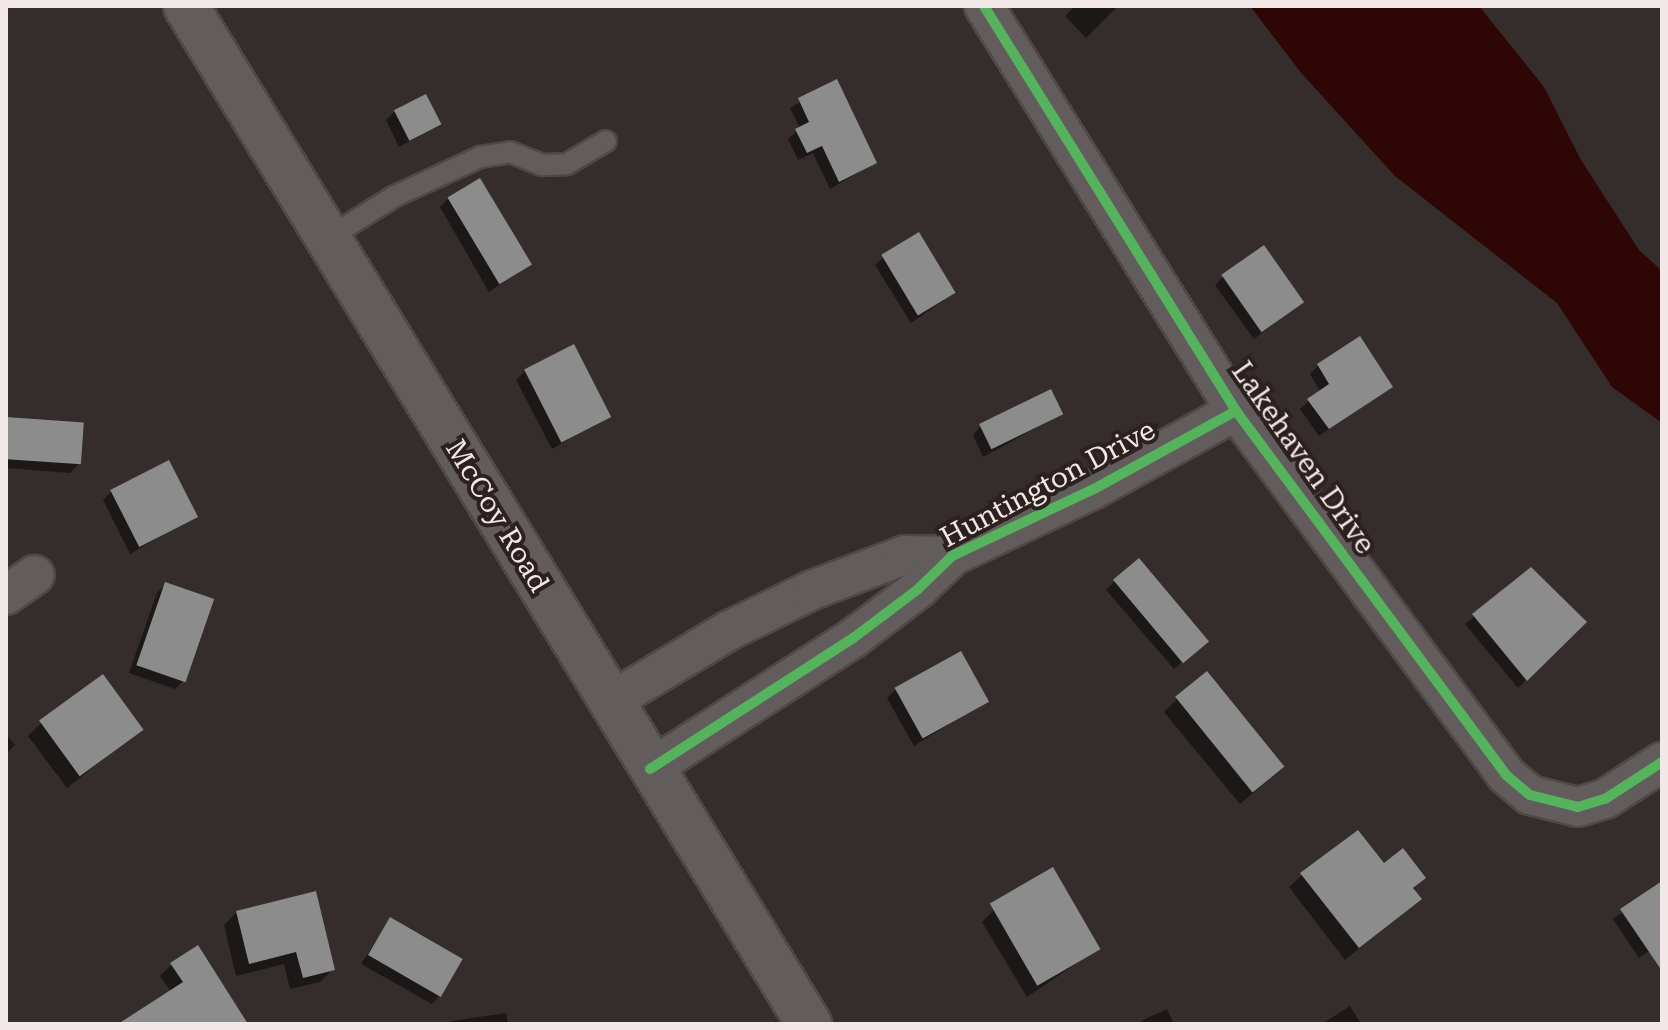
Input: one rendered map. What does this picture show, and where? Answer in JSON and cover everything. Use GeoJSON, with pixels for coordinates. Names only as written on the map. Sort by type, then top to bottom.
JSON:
{"type":"FeatureCollection","features":[{"type":"Feature","properties":{"kind":"main road","name":"McCoy Road"},"geometry":{"type":"LineString","coordinates":[[186,6],[650,769],[809,1024]]}},
{"type":"Feature","properties":{"kind":"street","name":"Lakehaven Drive"},"geometry":{"type":"LineString","coordinates":[[984,6],[1236,411],[1479,741],[1518,785],[1558,805],[1578,807],[1605,799],[1662,762]]}},
{"type":"Feature","properties":{"kind":"street","name":"Huntington Drive"},"geometry":{"type":"LineString","coordinates":[[650,769],[852,639],[918,589],[952,556],[1094,489],[1236,411]]}},
{"type":"Feature","properties":{"kind":"street","name":"Huntington Drive"},"geometry":{"type":"LineString","coordinates":[[610,702],[730,630],[835,579],[905,555],[952,556]]}},
{"type":"Feature","properties":{"kind":"lane"},"geometry":{"type":"LineString","coordinates":[[328,238],[395,196],[480,157],[510,152],[543,165],[567,164],[606,141]]}},
{"type":"Feature","properties":{"kind":"shaded area"},"geometry":{"type":"Polygon","coordinates":[[[1250,6],[1479,6],[1544,87],[1581,160],[1639,250],[1662,271],[1662,423],[1612,387],[1557,303],[1395,176],[1302,74],[1250,6]]]}},
{"type":"Feature","properties":{"kind":"building"},"geometry":{"type":"Polygon","coordinates":[[[837,79],[877,163],[839,182],[822,146],[807,153],[795,129],[809,122],[798,98],[837,79]]]}},
{"type":"Feature","properties":{"kind":"building"},"geometry":{"type":"Polygon","coordinates":[[[426,94],[441,124],[409,141],[394,110],[426,94]]]}},
{"type":"Feature","properties":{"kind":"building"},"geometry":{"type":"Polygon","coordinates":[[[480,178],[532,265],[499,284],[447,198],[480,178]]]}},
{"type":"Feature","properties":{"kind":"building"},"geometry":{"type":"Polygon","coordinates":[[[919,232],[956,293],[918,316],[881,255],[919,232]]]}},
{"type":"Feature","properties":{"kind":"building"},"geometry":{"type":"Polygon","coordinates":[[[1264,245],[1304,302],[1262,332],[1221,275],[1264,245]]]}},
{"type":"Feature","properties":{"kind":"building"},"geometry":{"type":"Polygon","coordinates":[[[1360,336],[1393,387],[1329,429],[1307,399],[1329,384],[1317,364],[1360,336]]]}},
{"type":"Feature","properties":{"kind":"building"},"geometry":{"type":"Polygon","coordinates":[[[574,344],[611,417],[561,442],[524,369],[574,344]]]}},
{"type":"Feature","properties":{"kind":"building"},"geometry":{"type":"Polygon","coordinates":[[[1051,389],[1063,414],[991,449],[979,424],[1051,389]]]}},
{"type":"Feature","properties":{"kind":"building"},"geometry":{"type":"Polygon","coordinates":[[[6,417],[84,422],[81,464],[6,459],[6,417]]]}},
{"type":"Feature","properties":{"kind":"building"},"geometry":{"type":"Polygon","coordinates":[[[169,460],[198,517],[139,547],[110,490],[169,460]]]}},
{"type":"Feature","properties":{"kind":"building"},"geometry":{"type":"Polygon","coordinates":[[[1139,558],[1209,641],[1183,663],[1113,580],[1139,558]]]}},
{"type":"Feature","properties":{"kind":"building"},"geometry":{"type":"Polygon","coordinates":[[[1531,567],[1587,622],[1527,681],[1472,614],[1531,567]]]}},
{"type":"Feature","properties":{"kind":"building"},"geometry":{"type":"Polygon","coordinates":[[[165,582],[214,599],[186,682],[136,665],[165,582]]]}},
{"type":"Feature","properties":{"kind":"building"},"geometry":{"type":"Polygon","coordinates":[[[961,651],[989,702],[923,739],[895,688],[961,651]]]}},
{"type":"Feature","properties":{"kind":"building"},"geometry":{"type":"Polygon","coordinates":[[[1207,671],[1284,767],[1253,792],[1175,697],[1207,671]]]}},
{"type":"Feature","properties":{"kind":"building"},"geometry":{"type":"Polygon","coordinates":[[[103,674],[144,730],[80,776],[39,720],[103,674]]]}},
{"type":"Feature","properties":{"kind":"building"},"geometry":{"type":"Polygon","coordinates":[[[1358,830],[1384,863],[1403,848],[1426,878],[1413,888],[1422,899],[1359,948],[1300,873],[1358,830]]]}},
{"type":"Feature","properties":{"kind":"building"},"geometry":{"type":"Polygon","coordinates":[[[1053,867],[1100,949],[1037,986],[990,904],[1053,867]]]}},
{"type":"Feature","properties":{"kind":"building"},"geometry":{"type":"Polygon","coordinates":[[[1662,881],[1662,971],[1620,909],[1662,881]]]}},
{"type":"Feature","properties":{"kind":"building"},"geometry":{"type":"Polygon","coordinates":[[[316,891],[335,970],[303,978],[296,952],[249,964],[236,911],[316,891]]]}},
{"type":"Feature","properties":{"kind":"building"},"geometry":{"type":"Polygon","coordinates":[[[390,917],[463,959],[441,997],[368,955],[390,917]]]}},
{"type":"Feature","properties":{"kind":"building"},"geometry":{"type":"Polygon","coordinates":[[[198,945],[248,1024],[118,1024],[183,982],[170,963],[198,945]]]}},
{"type":"Feature","properties":{"kind":"cycle path"},"geometry":{"type":"LineString","coordinates":[[984,6],[1236,411],[1506,775],[1530,795],[1578,807],[1605,799],[1662,762]]}},
{"type":"Feature","properties":{"kind":"cycle path"},"geometry":{"type":"LineString","coordinates":[[650,769],[852,639],[918,589],[952,556],[1094,489],[1236,411]]}}]}
